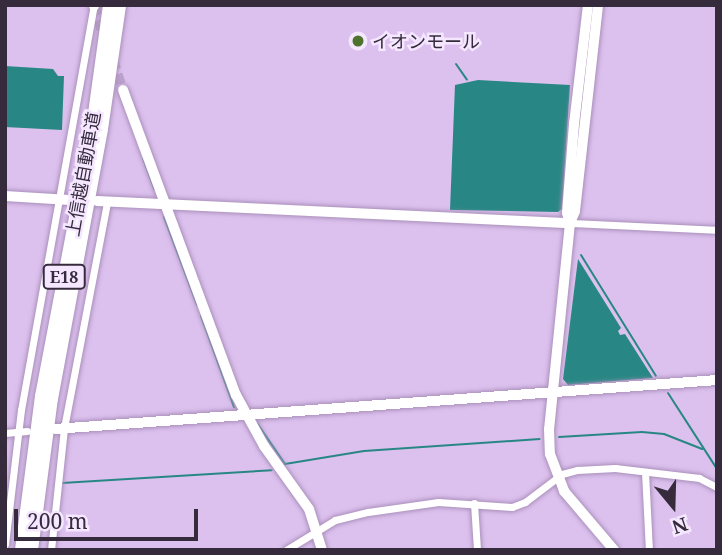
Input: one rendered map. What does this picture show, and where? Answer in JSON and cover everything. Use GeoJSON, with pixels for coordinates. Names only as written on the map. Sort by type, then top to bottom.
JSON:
{"type":"FeatureCollection","features":[{"type":"Feature","properties":{"kind":"highway","name":"上信越自動車道"},"geometry":{"type":"LineString","coordinates":[[21,550],[38,417],[92,128],[109,5]]}},
{"type":"Feature","properties":{"kind":"highway","name":"上信越自動車道"},"geometry":{"type":"LineString","coordinates":[[32,550],[52,399],[99,150],[120,5]]}},
{"type":"Feature","properties":{"kind":"street"},"geometry":{"type":"LineString","coordinates":[[570,223],[567,213],[574,124],[588,5]]}},
{"type":"Feature","properties":{"kind":"street"},"geometry":{"type":"LineString","coordinates":[[598,5],[575,211],[570,223],[549,444],[556,477],[573,504],[614,550]]}},
{"type":"Feature","properties":{"kind":"street"},"geometry":{"type":"LineString","coordinates":[[5,544],[39,304],[65,200],[94,6]]}},
{"type":"Feature","properties":{"kind":"street"},"geometry":{"type":"LineString","coordinates":[[123,90],[245,415],[309,509],[323,550]]}},
{"type":"Feature","properties":{"kind":"street"},"geometry":{"type":"LineString","coordinates":[[5,196],[65,200]]}},
{"type":"Feature","properties":{"kind":"street"},"geometry":{"type":"LineString","coordinates":[[51,550],[59,428],[102,202],[717,230]]}},
{"type":"Feature","properties":{"kind":"street"},"geometry":{"type":"LineString","coordinates":[[59,428],[717,380]]}},
{"type":"Feature","properties":{"kind":"street"},"geometry":{"type":"LineString","coordinates":[[5,433],[23,431]]}},
{"type":"Feature","properties":{"kind":"street"},"geometry":{"type":"LineString","coordinates":[[286,550],[335,520],[401,506],[439,502],[507,507],[522,504],[556,477],[577,470],[606,468],[699,478],[717,487]]}},
{"type":"Feature","properties":{"kind":"street"},"geometry":{"type":"LineString","coordinates":[[645,472],[649,550]]}},
{"type":"Feature","properties":{"kind":"street"},"geometry":{"type":"LineString","coordinates":[[474,503],[477,550]]}},
{"type":"Feature","properties":{"kind":"shaded area"},"geometry":{"type":"Polygon","coordinates":[[[5,66],[53,69],[58,76],[64,76],[62,130],[5,127],[5,66]]]}},
{"type":"Feature","properties":{"kind":"shaded area"},"geometry":{"type":"Polygon","coordinates":[[[478,80],[570,85],[562,209],[558,212],[450,210],[455,85],[478,80]]]}},
{"type":"Feature","properties":{"kind":"shaded area"},"geometry":{"type":"Polygon","coordinates":[[[578,259],[621,328],[618,331],[620,335],[625,334],[653,378],[568,385],[563,379],[578,259]]]}},
{"type":"Feature","properties":{"kind":"waterway"},"geometry":{"type":"LineString","coordinates":[[456,64],[467,80]]}},
{"type":"Feature","properties":{"kind":"waterway"},"geometry":{"type":"LineString","coordinates":[[143,158],[154,189]]}},
{"type":"Feature","properties":{"kind":"waterway"},"geometry":{"type":"LineString","coordinates":[[164,217],[197,305]]}},
{"type":"Feature","properties":{"kind":"waterway"},"geometry":{"type":"LineString","coordinates":[[581,255],[656,376]]}},
{"type":"Feature","properties":{"kind":"waterway"},"geometry":{"type":"LineString","coordinates":[[201,316],[234,407]]}},
{"type":"Feature","properties":{"kind":"waterway"},"geometry":{"type":"LineString","coordinates":[[668,393],[717,469]]}},
{"type":"Feature","properties":{"kind":"waterway"},"geometry":{"type":"LineString","coordinates":[[257,423],[285,464],[364,451],[540,439]]}},
{"type":"Feature","properties":{"kind":"waterway"},"geometry":{"type":"LineString","coordinates":[[559,437],[642,432],[664,434],[702,449]]}},
{"type":"Feature","properties":{"kind":"waterway"},"geometry":{"type":"LineString","coordinates":[[62,483],[272,470]]}},
{"type":"Feature","properties":{"kind":"tunnel"},"geometry":{"type":"LineString","coordinates":[[94,6],[104,36]]}},
{"type":"Feature","properties":{"kind":"tunnel"},"geometry":{"type":"LineString","coordinates":[[113,60],[123,90]]}},
{"type":"Feature","properties":{"kind":"place","name":"イオンモール"},"geometry":{"type":"Point","coordinates":[358,41]}}]}
